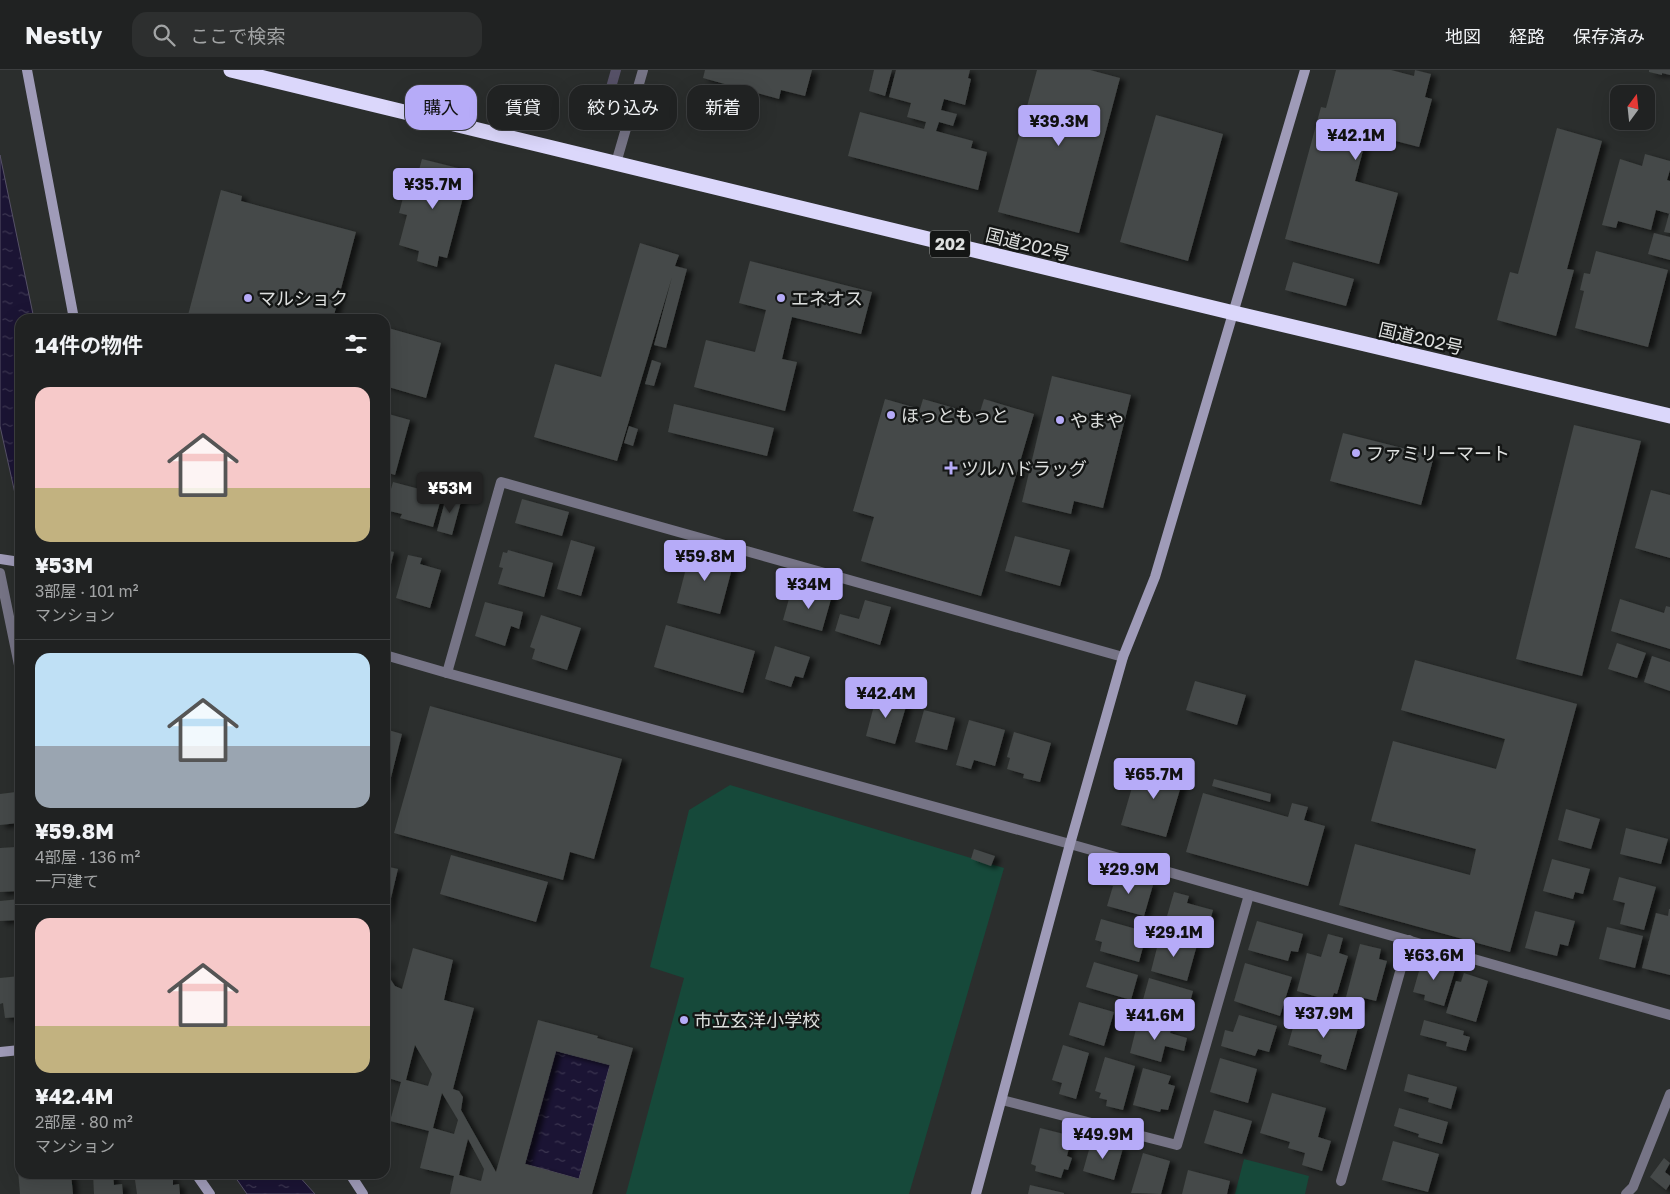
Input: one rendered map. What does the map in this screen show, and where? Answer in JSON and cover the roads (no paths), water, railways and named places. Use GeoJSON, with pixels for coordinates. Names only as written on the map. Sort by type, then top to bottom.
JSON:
{"type":"FeatureCollection","features":[{"type":"Feature","properties":{"kind":"highway","name":"国道202号"},"geometry":{"type":"LineString","coordinates":[[231,70],[1234,313],[1670,416]]}},
{"type":"Feature","properties":{"kind":"street"},"geometry":{"type":"LineString","coordinates":[[27,70],[73,314]]}},
{"type":"Feature","properties":{"kind":"street"},"geometry":{"type":"LineString","coordinates":[[616,163],[643,70]]}},
{"type":"Feature","properties":{"kind":"street"},"geometry":{"type":"LineString","coordinates":[[976,1194],[1070,844],[1123,657],[1155,576],[1305,70]]}},
{"type":"Feature","properties":{"kind":"street"},"geometry":{"type":"LineString","coordinates":[[447,673],[500,482],[1123,657]]}},
{"type":"Feature","properties":{"kind":"street"},"geometry":{"type":"LineString","coordinates":[[0,559],[15,561]]}},
{"type":"Feature","properties":{"kind":"street"},"geometry":{"type":"LineString","coordinates":[[0,573],[15,646]]}},
{"type":"Feature","properties":{"kind":"street"},"geometry":{"type":"LineString","coordinates":[[390,656],[1070,844],[1670,1015]]}},
{"type":"Feature","properties":{"kind":"street"},"geometry":{"type":"LineString","coordinates":[[1002,1100],[1177,1145],[1249,895]]}},
{"type":"Feature","properties":{"kind":"street"},"geometry":{"type":"LineString","coordinates":[[1341,1181],[1408,940]]}},
{"type":"Feature","properties":{"kind":"street"},"geometry":{"type":"LineString","coordinates":[[0,1052],[15,1050]]}},
{"type":"Feature","properties":{"kind":"street"},"geometry":{"type":"LineString","coordinates":[[1626,1194],[1633,1186],[1670,1094]]}},
{"type":"Feature","properties":{"kind":"street"},"geometry":{"type":"LineString","coordinates":[[200,1179],[210,1194]]}},
{"type":"Feature","properties":{"kind":"street"},"geometry":{"type":"LineString","coordinates":[[353,1179],[363,1194]]}},
{"type":"Feature","properties":{"kind":"water"},"geometry":{"type":"Polygon","coordinates":[[[0,155],[33,314],[15,314],[15,494],[0,426],[0,155]]]}},
{"type":"Feature","properties":{"kind":"water"},"geometry":{"type":"Polygon","coordinates":[[[556,1051],[610,1065],[579,1179],[525,1164],[556,1051]]]}},
{"type":"Feature","properties":{"kind":"water"},"geometry":{"type":"Polygon","coordinates":[[[236,1179],[302,1179],[315,1194],[247,1194],[236,1179]]]}},
{"type":"Feature","properties":{"kind":"waterway"},"geometry":{"type":"LineString","coordinates":[[612,85],[616,70]]}},
{"type":"Feature","properties":{"kind":"place","name":"マルショク"},"geometry":{"type":"Point","coordinates":[248,298]}},
{"type":"Feature","properties":{"kind":"place","name":"エネオス"},"geometry":{"type":"Point","coordinates":[781,298]}},
{"type":"Feature","properties":{"kind":"place","name":"ほっともっと"},"geometry":{"type":"Point","coordinates":[891,415]}},
{"type":"Feature","properties":{"kind":"place","name":"やまや"},"geometry":{"type":"Point","coordinates":[1060,420]}},
{"type":"Feature","properties":{"kind":"place","name":"ファミリーマート"},"geometry":{"type":"Point","coordinates":[1356,453]}},
{"type":"Feature","properties":{"kind":"place","name":"ツルハドラッグ"},"geometry":{"type":"Point","coordinates":[951,468]}},
{"type":"Feature","properties":{"kind":"place","name":"市立玄洋小学校"},"geometry":{"type":"Point","coordinates":[684,1020]}}]}
